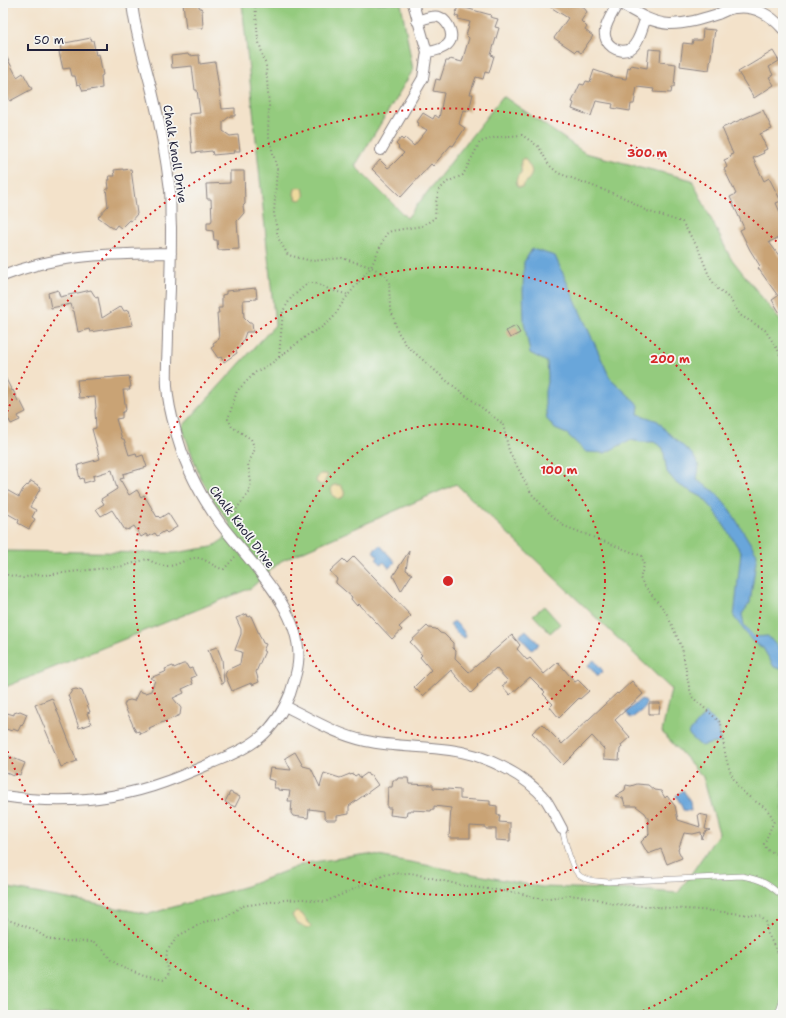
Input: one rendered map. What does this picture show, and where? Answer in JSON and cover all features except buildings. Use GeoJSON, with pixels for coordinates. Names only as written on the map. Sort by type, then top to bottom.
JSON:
{"type":"FeatureCollection","features":[{"type":"Feature","properties":{"kind":"street","name":"Chalk Knoll Drive"},"geometry":{"type":"LineString","coordinates":[[3,796],[71,801],[107,798],[164,783],[240,752],[254,743],[274,722],[285,706],[293,685],[298,662],[296,638],[288,614],[276,594],[221,524],[201,495],[184,459],[174,426],[167,389],[171,253],[170,192],[152,93],[139,41],[132,3]]}},
{"type":"Feature","properties":{"kind":"street"},"geometry":{"type":"LineString","coordinates":[[381,150],[424,78],[427,52],[413,3]]}},
{"type":"Feature","properties":{"kind":"street"},"geometry":{"type":"LineString","coordinates":[[646,18],[637,42],[631,48],[623,51],[614,49],[608,44],[604,37],[605,29],[619,3],[646,18],[668,24],[698,21],[734,8],[751,8],[766,14],[777,22],[783,30]]}},
{"type":"Feature","properties":{"kind":"street"},"geometry":{"type":"LineString","coordinates":[[417,21],[429,17],[440,17],[446,23],[450,31],[450,40],[446,46],[440,50],[427,52]]}},
{"type":"Feature","properties":{"kind":"street"},"geometry":{"type":"LineString","coordinates":[[3,276],[38,264],[64,258],[92,255],[171,253]]}},
{"type":"Feature","properties":{"kind":"street"},"geometry":{"type":"LineString","coordinates":[[285,706],[337,732],[364,741],[387,745],[451,750],[483,758],[510,771],[535,789],[546,800],[562,829]]}},
{"type":"Feature","properties":{"kind":"lane"},"geometry":{"type":"LineString","coordinates":[[562,829],[570,859],[579,875],[588,880],[608,882],[742,876],[758,879],[771,886],[783,897]]}},
{"type":"Feature","properties":{"kind":"lane"},"geometry":{"type":"LineString","coordinates":[[778,1015],[783,1000]]}},
{"type":"Feature","properties":{"kind":"path"},"geometry":{"type":"LineString","coordinates":[[256,3],[258,39],[266,66],[269,106],[268,134],[277,169],[274,213],[278,238],[288,255],[312,261],[342,258],[371,267],[386,275],[389,283],[390,307],[398,332],[407,346],[447,381],[503,424],[509,452],[532,493],[549,513],[564,526],[642,556],[644,566],[640,578],[666,612],[682,648],[692,697],[721,723],[726,759],[737,786],[748,797],[770,811],[774,821],[764,844],[767,850],[783,856]]}},
{"type":"Feature","properties":{"kind":"path"},"geometry":{"type":"LineString","coordinates":[[233,528],[238,508],[249,492],[251,482],[248,464],[254,450],[251,439],[232,427],[228,419],[237,391],[256,372],[272,363],[309,334],[321,328],[333,318],[371,267],[386,234],[390,231],[422,226],[435,218],[436,202],[439,190],[448,182],[463,175],[480,142],[497,137],[522,135],[539,147],[549,165],[558,172],[625,198],[647,211],[682,222],[698,248],[710,278],[718,289],[730,299],[740,315],[765,330],[778,350],[783,363]]}},
{"type":"Feature","properties":{"kind":"path"},"geometry":{"type":"LineString","coordinates":[[279,357],[283,311],[291,298],[308,283],[315,283],[331,290],[349,295]]}},
{"type":"Feature","properties":{"kind":"path"},"geometry":{"type":"LineString","coordinates":[[3,574],[23,578],[36,574],[44,575],[124,566],[147,559],[159,565],[168,566],[192,558],[200,558],[217,568],[224,569],[238,555]]}},
{"type":"Feature","properties":{"kind":"path"},"geometry":{"type":"LineString","coordinates":[[3,918],[33,929],[48,939],[59,941],[92,942],[101,947],[111,960],[123,968],[144,976],[163,980],[167,977],[168,972],[166,964],[167,951],[178,936],[204,922],[226,917],[242,906],[284,900],[304,899],[325,902],[387,874],[411,873],[465,886],[519,893],[542,899],[570,895],[598,899],[614,904],[714,911],[760,916],[766,922],[768,934],[783,963]]}},
{"type":"Feature","properties":{"kind":"green space"},"geometry":{"type":"Polygon","coordinates":[[[242,3],[401,3],[413,70],[355,166],[407,218],[503,96],[585,153],[692,180],[730,257],[783,324],[783,1015],[3,1015],[3,887],[149,914],[247,886],[306,863],[368,854],[541,887],[639,890],[678,893],[719,833],[703,777],[662,732],[671,689],[456,484],[281,561],[251,588],[3,688],[3,551],[174,553],[212,547],[224,539],[230,524],[200,477],[182,427],[275,325],[242,3]]]}},
{"type":"Feature","properties":{"kind":"green space"},"geometry":{"type":"Polygon","coordinates":[[[544,606],[560,624],[550,633],[533,615],[544,606]]]}},
{"type":"Feature","properties":{"kind":"sand"},"geometry":{"type":"Polygon","coordinates":[[[524,158],[532,170],[532,173],[522,187],[518,187],[516,180],[521,173],[521,160],[524,158]]]}},
{"type":"Feature","properties":{"kind":"sand"},"geometry":{"type":"Polygon","coordinates":[[[298,187],[303,188],[304,196],[301,200],[296,199],[294,194],[295,189],[298,187]]]}},
{"type":"Feature","properties":{"kind":"sand"},"geometry":{"type":"Polygon","coordinates":[[[320,474],[328,475],[322,485],[317,483],[316,480],[320,474]]]}},
{"type":"Feature","properties":{"kind":"sand"},"geometry":{"type":"Polygon","coordinates":[[[334,485],[341,486],[344,492],[343,497],[338,499],[333,496],[331,489],[334,485]]]}},
{"type":"Feature","properties":{"kind":"sand"},"geometry":{"type":"Polygon","coordinates":[[[296,912],[302,914],[311,925],[310,928],[297,923],[292,915],[296,912]]]}},
{"type":"Feature","properties":{"kind":"water"},"geometry":{"type":"Polygon","coordinates":[[[532,249],[555,256],[610,378],[639,405],[638,414],[658,421],[666,431],[693,455],[699,466],[697,480],[714,491],[730,510],[757,554],[750,603],[742,614],[744,625],[754,637],[768,636],[780,651],[783,670],[774,667],[763,648],[752,641],[734,617],[741,552],[714,510],[702,497],[677,484],[667,472],[663,448],[654,442],[630,440],[605,453],[586,452],[567,434],[555,429],[547,419],[545,391],[548,377],[547,362],[530,353],[524,322],[524,262],[532,249]]]}},
{"type":"Feature","properties":{"kind":"water"},"geometry":{"type":"Polygon","coordinates":[[[380,545],[395,562],[389,568],[384,562],[381,564],[376,559],[378,557],[373,551],[380,545]]]}},
{"type":"Feature","properties":{"kind":"water"},"geometry":{"type":"Polygon","coordinates":[[[454,621],[462,629],[466,636],[465,638],[458,634],[450,625],[454,621]]]}},
{"type":"Feature","properties":{"kind":"water"},"geometry":{"type":"Polygon","coordinates":[[[526,630],[539,644],[532,650],[519,636],[526,630]]]}},
{"type":"Feature","properties":{"kind":"water"},"geometry":{"type":"Polygon","coordinates":[[[594,660],[603,671],[598,676],[588,665],[594,660]]]}},
{"type":"Feature","properties":{"kind":"water"},"geometry":{"type":"Polygon","coordinates":[[[641,699],[646,702],[646,707],[630,718],[626,712],[641,699]]]}},
{"type":"Feature","properties":{"kind":"water"},"geometry":{"type":"Polygon","coordinates":[[[706,713],[717,724],[720,742],[701,746],[688,734],[706,713]]]}},
{"type":"Feature","properties":{"kind":"water"},"geometry":{"type":"Polygon","coordinates":[[[683,790],[690,801],[691,811],[683,810],[676,796],[683,790]]]}}]}
